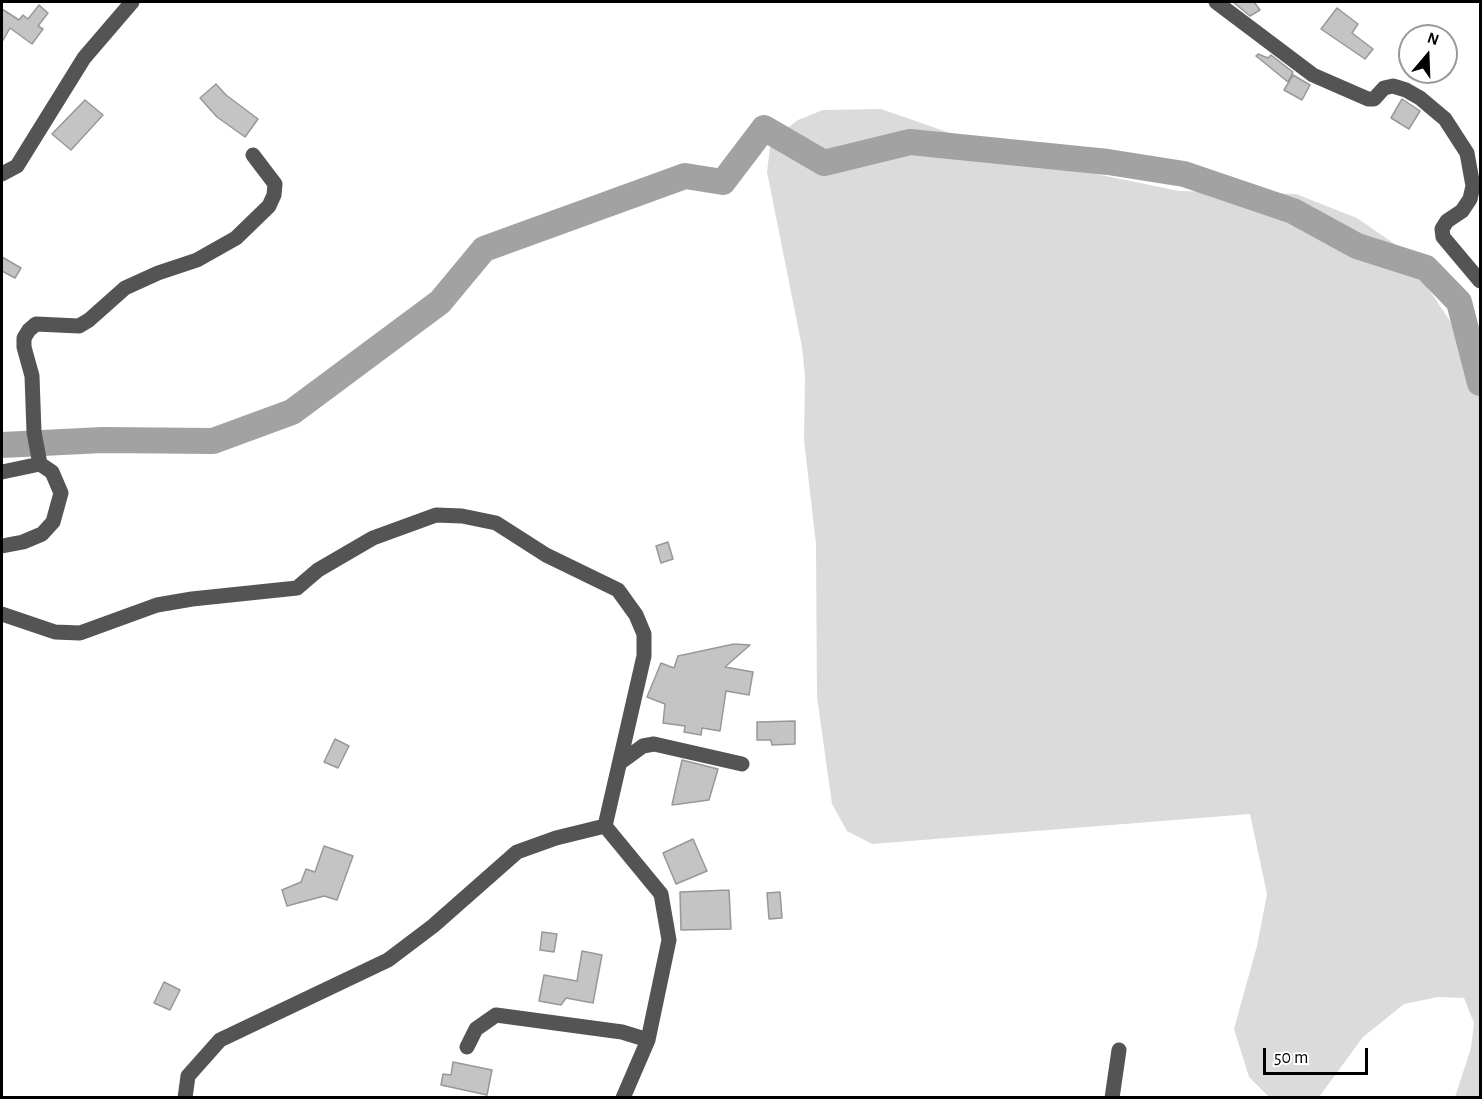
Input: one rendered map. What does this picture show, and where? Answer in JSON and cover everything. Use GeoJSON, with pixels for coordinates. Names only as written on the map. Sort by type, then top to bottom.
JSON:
{"type":"FeatureCollection","features":[{"type":"Feature","properties":{"kind":"street"},"geometry":{"type":"LineString","coordinates":[[2,174],[17,166],[84,58],[132,2]]}},
{"type":"Feature","properties":{"kind":"street"},"geometry":{"type":"LineString","coordinates":[[1216,2],[1313,75],[1368,99],[1374,99],[1384,88],[1393,86],[1406,90],[1420,98],[1445,119],[1467,153],[1473,186],[1470,199],[1462,211],[1447,221],[1442,229],[1443,237],[1480,281]]}},
{"type":"Feature","properties":{"kind":"street"},"geometry":{"type":"LineString","coordinates":[[40,464],[34,432],[32,376],[24,347],[24,338],[28,330],[36,324],[79,326],[125,288],[158,273],[197,260],[236,238],[269,206],[274,195],[275,184],[253,155]]}},
{"type":"Feature","properties":{"kind":"street"},"geometry":{"type":"LineString","coordinates":[[2,472],[40,464],[52,472],[61,493],[53,522],[42,534],[23,542],[2,546]]}},
{"type":"Feature","properties":{"kind":"street"},"geometry":{"type":"LineString","coordinates":[[2,614],[55,632],[80,633],[157,605],[192,598],[297,588],[318,570],[373,538],[436,515],[462,516],[496,524],[546,555],[618,590],[636,615],[644,634],[644,656],[605,826]]}},
{"type":"Feature","properties":{"kind":"street"},"geometry":{"type":"LineString","coordinates":[[621,762],[643,746],[654,744],[742,764]]}},
{"type":"Feature","properties":{"kind":"street"},"geometry":{"type":"LineString","coordinates":[[605,826],[661,894],[669,940],[648,1040],[623,1098]]}},
{"type":"Feature","properties":{"kind":"street"},"geometry":{"type":"LineString","coordinates":[[185,1098],[188,1076],[220,1040],[388,960],[433,926],[517,852],[556,838],[605,826]]}},
{"type":"Feature","properties":{"kind":"street"},"geometry":{"type":"LineString","coordinates":[[467,1047],[476,1029],[496,1015],[622,1032],[648,1040]]}},
{"type":"Feature","properties":{"kind":"street"},"geometry":{"type":"LineString","coordinates":[[1112,1098],[1119,1050]]}},
{"type":"Feature","properties":{"kind":"shaded area"},"geometry":{"type":"Polygon","coordinates":[[[881,109],[1028,160],[1179,191],[1296,194],[1357,218],[1402,249],[1480,366],[1480,1097],[1455,1097],[1471,1048],[1474,1023],[1464,998],[1438,997],[1404,1004],[1363,1037],[1319,1097],[1269,1097],[1249,1077],[1234,1029],[1257,946],[1267,894],[1250,814],[872,844],[847,831],[832,804],[817,697],[816,544],[804,440],[805,377],[802,347],[767,172],[770,147],[777,136],[798,120],[823,110],[881,109]]]}},
{"type":"Feature","properties":{"kind":"building"},"geometry":{"type":"Polygon","coordinates":[[[1233,2],[1254,2],[1260,10],[1250,16],[1233,2]]]}},
{"type":"Feature","properties":{"kind":"building"},"geometry":{"type":"Polygon","coordinates":[[[39,5],[48,13],[38,26],[43,29],[32,44],[10,28],[2,42],[2,9],[19,20],[23,15],[28,19],[39,5]]]}},
{"type":"Feature","properties":{"kind":"building"},"geometry":{"type":"Polygon","coordinates":[[[1337,8],[1358,24],[1352,33],[1373,49],[1365,59],[1321,29],[1337,8]]]}},
{"type":"Feature","properties":{"kind":"building"},"geometry":{"type":"Polygon","coordinates":[[[1258,54],[1268,58],[1271,55],[1293,72],[1288,82],[1256,56],[1258,54]]]}},
{"type":"Feature","properties":{"kind":"building"},"geometry":{"type":"Polygon","coordinates":[[[1293,75],[1310,85],[1302,100],[1284,90],[1293,75]]]}},
{"type":"Feature","properties":{"kind":"building"},"geometry":{"type":"Polygon","coordinates":[[[216,84],[226,95],[258,119],[245,137],[217,117],[200,98],[216,84]]]}},
{"type":"Feature","properties":{"kind":"building"},"geometry":{"type":"Polygon","coordinates":[[[1402,99],[1420,111],[1409,129],[1391,118],[1402,99]]]}},
{"type":"Feature","properties":{"kind":"building"},"geometry":{"type":"Polygon","coordinates":[[[85,100],[103,115],[71,150],[52,134],[85,100]]]}},
{"type":"Feature","properties":{"kind":"building"},"geometry":{"type":"Polygon","coordinates":[[[2,257],[21,268],[15,278],[2,271],[2,257]]]}},
{"type":"Feature","properties":{"kind":"building"},"geometry":{"type":"Polygon","coordinates":[[[668,542],[673,559],[661,563],[656,546],[668,542]]]}},
{"type":"Feature","properties":{"kind":"building"},"geometry":{"type":"Polygon","coordinates":[[[734,644],[750,645],[725,667],[753,672],[749,695],[726,691],[720,731],[702,728],[701,735],[684,732],[685,726],[663,723],[665,704],[647,697],[661,663],[674,668],[678,656],[734,644]]]}},
{"type":"Feature","properties":{"kind":"building"},"geometry":{"type":"Polygon","coordinates":[[[795,721],[795,744],[772,745],[771,740],[757,740],[757,722],[795,721]]]}},
{"type":"Feature","properties":{"kind":"building"},"geometry":{"type":"Polygon","coordinates":[[[335,739],[349,746],[338,768],[324,762],[335,739]]]}},
{"type":"Feature","properties":{"kind":"building"},"geometry":{"type":"Polygon","coordinates":[[[682,760],[718,769],[709,800],[672,805],[682,760]]]}},
{"type":"Feature","properties":{"kind":"building"},"geometry":{"type":"Polygon","coordinates":[[[693,839],[707,871],[676,884],[663,853],[693,839]]]}},
{"type":"Feature","properties":{"kind":"building"},"geometry":{"type":"Polygon","coordinates":[[[324,846],[353,856],[337,900],[324,896],[287,906],[282,890],[301,882],[306,869],[315,872],[324,846]]]}},
{"type":"Feature","properties":{"kind":"building"},"geometry":{"type":"Polygon","coordinates":[[[729,890],[731,929],[681,930],[680,892],[729,890]]]}},
{"type":"Feature","properties":{"kind":"building"},"geometry":{"type":"Polygon","coordinates":[[[780,892],[782,918],[769,919],[767,893],[780,892]]]}},
{"type":"Feature","properties":{"kind":"building"},"geometry":{"type":"Polygon","coordinates":[[[542,932],[557,934],[554,952],[540,950],[542,932]]]}},
{"type":"Feature","properties":{"kind":"building"},"geometry":{"type":"Polygon","coordinates":[[[582,951],[602,955],[593,1003],[566,998],[561,1005],[539,1001],[544,975],[577,981],[582,951]]]}},
{"type":"Feature","properties":{"kind":"building"},"geometry":{"type":"Polygon","coordinates":[[[164,982],[180,990],[170,1010],[154,1003],[164,982]]]}},
{"type":"Feature","properties":{"kind":"building"},"geometry":{"type":"Polygon","coordinates":[[[453,1062],[492,1070],[487,1095],[441,1085],[443,1074],[451,1075],[453,1062]]]}},
{"type":"Feature","properties":{"kind":"waterway"},"geometry":{"type":"LineString","coordinates":[[2,445],[103,440],[213,441],[292,412],[440,302],[484,249],[685,176],[723,182],[764,128],[824,163],[910,142],[1108,162],[1184,174],[1293,211],[1357,246],[1426,268],[1459,302],[1480,383]]}}]}
